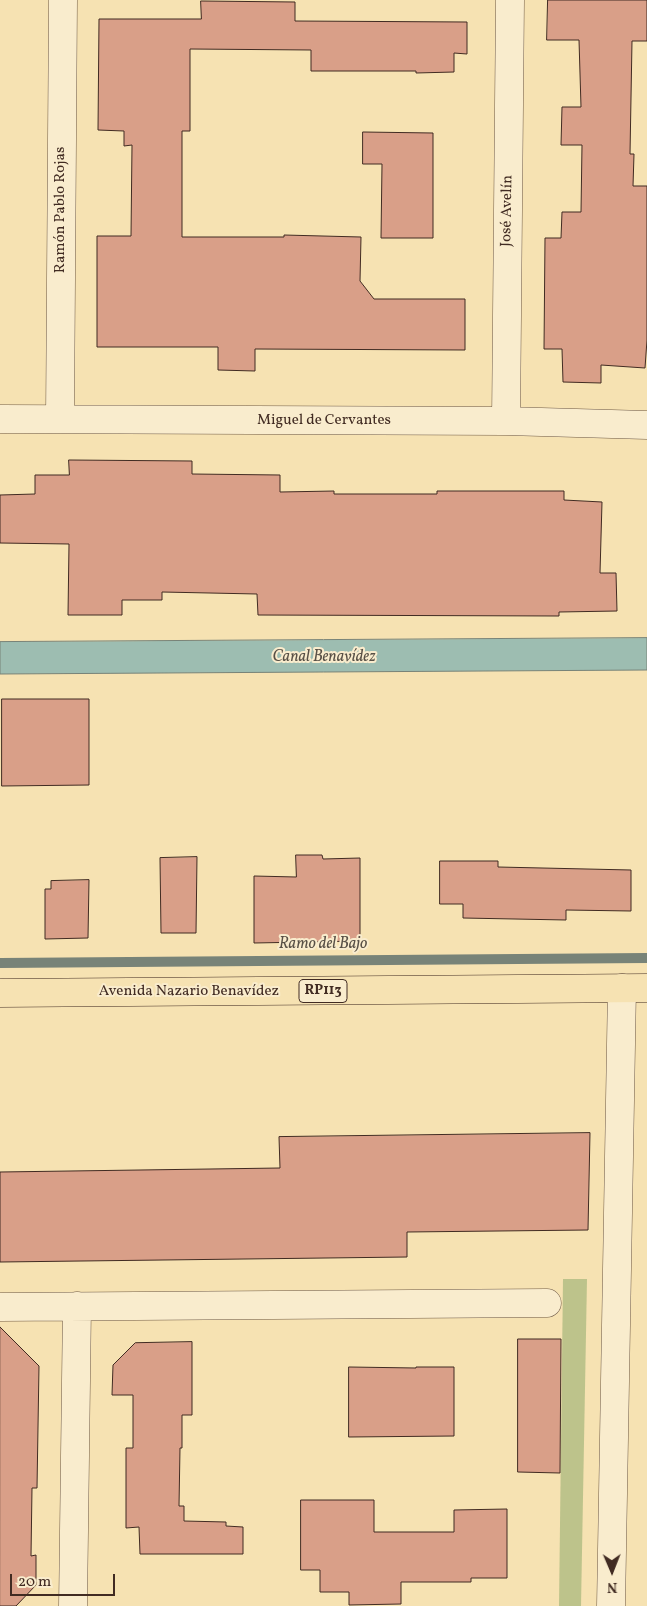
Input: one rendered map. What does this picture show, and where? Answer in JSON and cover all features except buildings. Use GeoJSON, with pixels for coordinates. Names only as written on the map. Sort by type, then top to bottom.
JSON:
{"type":"FeatureCollection","features":[{"type":"Feature","properties":{"kind":"main road","name":"Avenida Nazario Benavídez"},"geometry":{"type":"LineString","coordinates":[[0,993],[634,988]]}},
{"type":"Feature","properties":{"kind":"street","name":"Ramón Pablo Rojas"},"geometry":{"type":"LineString","coordinates":[[60,419],[63,0]]}},
{"type":"Feature","properties":{"kind":"street","name":"José Avelín"},"geometry":{"type":"LineString","coordinates":[[506,422],[510,0]]}},
{"type":"Feature","properties":{"kind":"street","name":"Miguel de Cervantes"},"geometry":{"type":"LineString","coordinates":[[0,419],[506,422],[647,425]]}},
{"type":"Feature","properties":{"kind":"street"},"geometry":{"type":"LineString","coordinates":[[612,1606],[634,988]]}},
{"type":"Feature","properties":{"kind":"street"},"geometry":{"type":"LineString","coordinates":[[0,1307],[547,1302]]}},
{"type":"Feature","properties":{"kind":"street"},"geometry":{"type":"LineString","coordinates":[[73,1606],[77,1306]]}},
{"type":"Feature","properties":{"kind":"green space"},"geometry":{"type":"Polygon","coordinates":[[[563,1279],[587,1279],[581,1606],[559,1606],[563,1279]]]}},
{"type":"Feature","properties":{"kind":"water","name":"Canal Benavídez"},"geometry":{"type":"Polygon","coordinates":[[[647,638],[647,670],[0,674],[0,642],[647,638]]]}},
{"type":"Feature","properties":{"kind":"waterway","name":"Ramo del Bajo"},"geometry":{"type":"LineString","coordinates":[[0,963],[647,958]]}}]}
